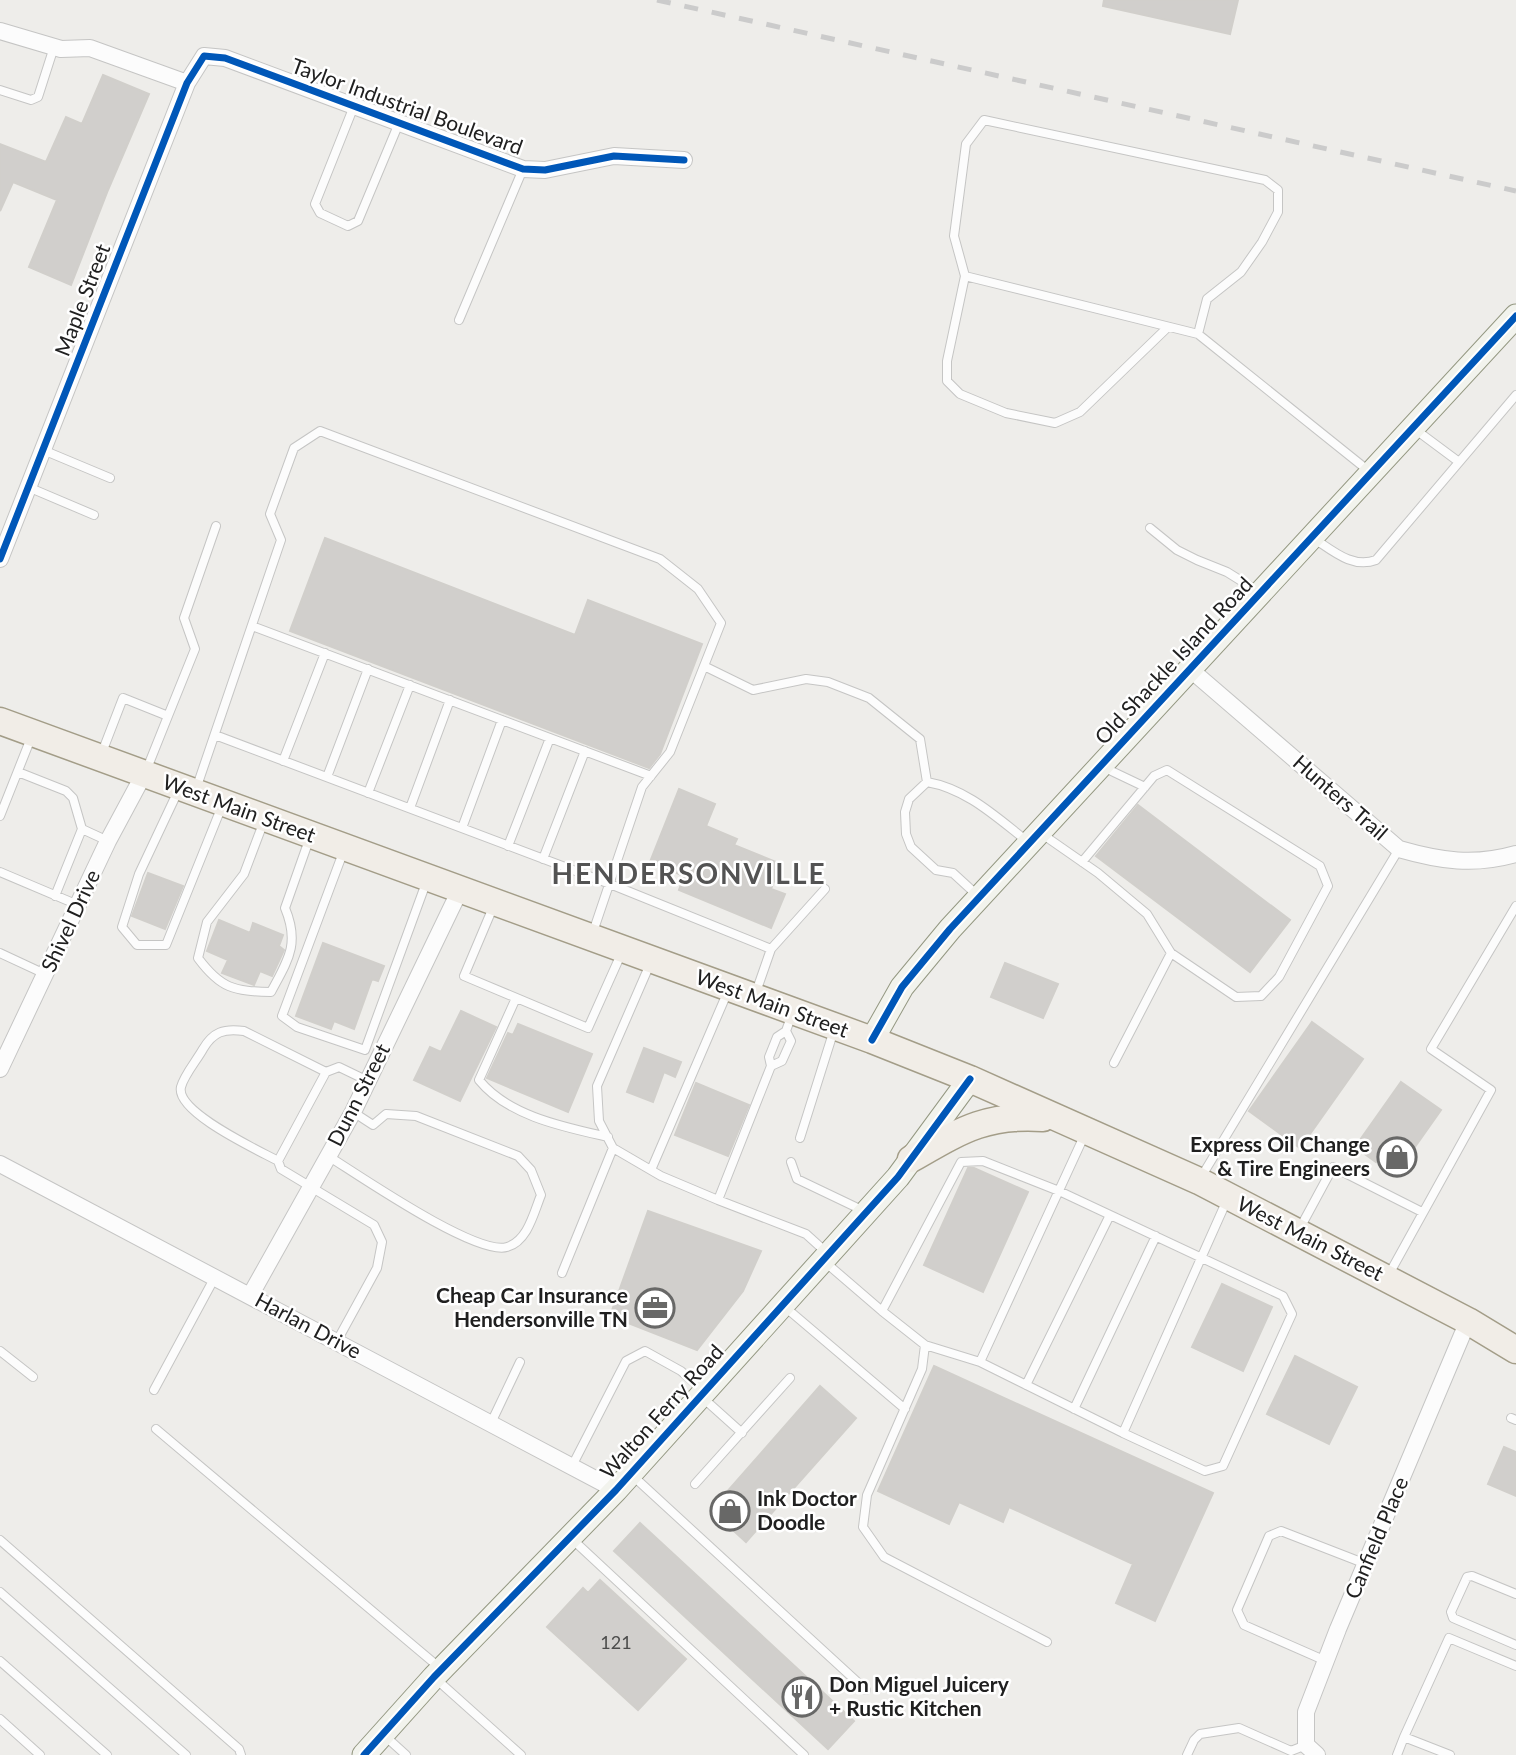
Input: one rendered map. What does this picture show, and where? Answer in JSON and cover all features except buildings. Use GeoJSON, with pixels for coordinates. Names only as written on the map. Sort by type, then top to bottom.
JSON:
{"type":"FeatureCollection","features":[{"type":"Feature","properties":{"kind":"main road","name":"West Main Street"},"geometry":{"type":"LineString","coordinates":[[0,721],[755,997],[790,1021],[835,1027],[970,1079],[1199,1181],[1468,1321],[1516,1350]]}},
{"type":"Feature","properties":{"kind":"main road"},"geometry":{"type":"LineString","coordinates":[[911,1159],[961,1131],[991,1119],[1019,1116],[1062,1120]]}},
{"type":"Feature","properties":{"kind":"street"},"geometry":{"type":"LineString","coordinates":[[0,31],[54,47],[90,48],[187,83]]}},
{"type":"Feature","properties":{"kind":"street","name":"Maple Street"},"geometry":{"type":"LineString","coordinates":[[0,559],[187,83],[204,56]]}},
{"type":"Feature","properties":{"kind":"street","name":"Taylor Industrial Boulevard"},"geometry":{"type":"LineString","coordinates":[[204,56],[225,58],[523,169],[545,170],[614,156],[684,160]]}},
{"type":"Feature","properties":{"kind":"street","name":"Old Shackle Island Road"},"geometry":{"type":"LineString","coordinates":[[872,1040],[902,987],[950,929],[1516,316]]}},
{"type":"Feature","properties":{"kind":"street","name":"Hunters Trail"},"geometry":{"type":"LineString","coordinates":[[1191,670],[1399,849],[1435,859],[1460,861],[1497,859],[1516,854]]}},
{"type":"Feature","properties":{"kind":"street","name":"Shivel Drive"},"geometry":{"type":"LineString","coordinates":[[0,1069],[108,841],[144,774]]}},
{"type":"Feature","properties":{"kind":"street","name":"Dunn Street"},"geometry":{"type":"LineString","coordinates":[[250,1296],[353,1112],[460,890]]}},
{"type":"Feature","properties":{"kind":"street","name":"Walton Ferry Road"},"geometry":{"type":"LineString","coordinates":[[364,1755],[438,1673],[623,1482],[783,1305],[911,1159],[970,1079]]}},
{"type":"Feature","properties":{"kind":"street","name":"Harlan Drive"},"geometry":{"type":"LineString","coordinates":[[0,1164],[572,1466],[623,1482]]}},
{"type":"Feature","properties":{"kind":"street","name":"Canfield Place"},"geometry":{"type":"LineString","coordinates":[[1301,1752],[1306,1712],[1468,1321]]}},
{"type":"Feature","properties":{"kind":"lane"},"geometry":{"type":"LineString","coordinates":[[0,90],[32,100],[38,97],[54,47]]}},
{"type":"Feature","properties":{"kind":"lane"},"geometry":{"type":"LineString","coordinates":[[354,106],[315,204],[320,213],[348,226],[358,221],[399,123]]}},
{"type":"Feature","properties":{"kind":"lane"},"geometry":{"type":"LineString","coordinates":[[1168,327],[1080,412],[1055,423],[1006,413],[960,394],[947,382],[947,361],[965,276],[954,236],[966,144],[984,120],[1265,180],[1278,190],[1278,212],[1262,242],[1241,272],[1207,299],[1198,334]]}},
{"type":"Feature","properties":{"kind":"lane"},"geometry":{"type":"LineString","coordinates":[[459,320],[523,169]]}},
{"type":"Feature","properties":{"kind":"lane"},"geometry":{"type":"LineString","coordinates":[[965,276],[1198,334],[1372,474]]}},
{"type":"Feature","properties":{"kind":"lane"},"geometry":{"type":"LineString","coordinates":[[1313,538],[1356,563],[1364,564],[1376,560],[1516,395]]}},
{"type":"Feature","properties":{"kind":"lane"},"geometry":{"type":"LineString","coordinates":[[1414,428],[1459,462]]}},
{"type":"Feature","properties":{"kind":"lane"},"geometry":{"type":"LineString","coordinates":[[223,802],[166,945],[137,945],[122,927],[139,873],[215,735],[281,540],[270,514],[295,448],[320,431],[660,559],[698,589],[721,623],[670,752],[642,787],[592,938]]}},
{"type":"Feature","properties":{"kind":"lane"},"geometry":{"type":"LineString","coordinates":[[43,450],[110,478]]}},
{"type":"Feature","properties":{"kind":"lane"},"geometry":{"type":"LineString","coordinates":[[28,487],[94,515]]}},
{"type":"Feature","properties":{"kind":"lane"},"geometry":{"type":"LineString","coordinates":[[144,774],[195,649],[184,618],[216,526]]}},
{"type":"Feature","properties":{"kind":"lane"},"geometry":{"type":"LineString","coordinates":[[1150,528],[1177,550],[1227,572],[1262,593]]}},
{"type":"Feature","properties":{"kind":"lane"},"geometry":{"type":"LineString","coordinates":[[252,626],[652,776]]}},
{"type":"Feature","properties":{"kind":"lane"},"geometry":{"type":"LineString","coordinates":[[283,761],[325,653]]}},
{"type":"Feature","properties":{"kind":"lane"},"geometry":{"type":"LineString","coordinates":[[704,666],[753,690],[806,679],[828,682],[869,698],[920,739],[927,782]]}},
{"type":"Feature","properties":{"kind":"lane"},"geometry":{"type":"LineString","coordinates":[[327,777],[368,669]]}},
{"type":"Feature","properties":{"kind":"lane"},"geometry":{"type":"LineString","coordinates":[[368,793],[410,685]]}},
{"type":"Feature","properties":{"kind":"lane"},"geometry":{"type":"LineString","coordinates":[[100,757],[123,698],[168,716]]}},
{"type":"Feature","properties":{"kind":"lane"},"geometry":{"type":"LineString","coordinates":[[410,808],[450,701]]}},
{"type":"Feature","properties":{"kind":"lane"},"geometry":{"type":"LineString","coordinates":[[462,828],[502,720]]}},
{"type":"Feature","properties":{"kind":"lane"},"geometry":{"type":"LineString","coordinates":[[0,816],[33,733]]}},
{"type":"Feature","properties":{"kind":"lane"},"geometry":{"type":"LineString","coordinates":[[215,735],[610,884],[771,949]]}},
{"type":"Feature","properties":{"kind":"lane"},"geometry":{"type":"LineString","coordinates":[[508,846],[550,738]]}},
{"type":"Feature","properties":{"kind":"lane"},"geometry":{"type":"LineString","coordinates":[[543,859],[585,751]]}},
{"type":"Feature","properties":{"kind":"lane"},"geometry":{"type":"LineString","coordinates":[[1100,766],[1144,787]]}},
{"type":"Feature","properties":{"kind":"lane"},"geometry":{"type":"LineString","coordinates":[[979,897],[953,873],[936,870],[911,847],[906,834],[905,811],[909,799],[927,782],[938,783],[972,798],[1035,838],[1082,862],[1147,914],[1171,953],[1236,998],[1261,996],[1279,977],[1328,886],[1320,866],[1167,770],[1154,776],[1082,862]]}},
{"type":"Feature","properties":{"kind":"lane"},"geometry":{"type":"LineString","coordinates":[[18,772],[66,792],[73,798],[82,829],[55,896]]}},
{"type":"Feature","properties":{"kind":"lane"},"geometry":{"type":"LineString","coordinates":[[265,818],[244,874],[207,922],[198,958],[212,977],[242,992],[271,992],[290,957],[293,927],[285,908],[310,835]]}},
{"type":"Feature","properties":{"kind":"lane"},"geometry":{"type":"LineString","coordinates":[[82,829],[108,841]]}},
{"type":"Feature","properties":{"kind":"lane"},"geometry":{"type":"LineString","coordinates":[[345,847],[282,1016],[297,1027],[365,1050],[427,878]]}},
{"type":"Feature","properties":{"kind":"lane"},"geometry":{"type":"LineString","coordinates":[[1199,1181],[1399,849]]}},
{"type":"Feature","properties":{"kind":"lane"},"geometry":{"type":"LineString","coordinates":[[0,872],[78,905]]}},
{"type":"Feature","properties":{"kind":"lane"},"geometry":{"type":"LineString","coordinates":[[755,997],[771,949],[825,889]]}},
{"type":"Feature","properties":{"kind":"lane"},"geometry":{"type":"LineString","coordinates":[[495,902],[464,976],[588,1028],[623,949]]}},
{"type":"Feature","properties":{"kind":"lane"},"geometry":{"type":"LineString","coordinates":[[1386,1279],[1491,1090],[1430,1049],[1516,906]]}},
{"type":"Feature","properties":{"kind":"lane"},"geometry":{"type":"LineString","coordinates":[[0,953],[45,974]]}},
{"type":"Feature","properties":{"kind":"lane"},"geometry":{"type":"LineString","coordinates":[[1114,1063],[1171,953]]}},
{"type":"Feature","properties":{"kind":"lane"},"geometry":{"type":"LineString","coordinates":[[652,960],[597,1086],[599,1121],[613,1148],[651,1170],[718,1200],[806,1234],[825,1257],[882,1311],[925,1345],[980,1362],[1205,1471],[1223,1466],[1292,1314],[1283,1296],[1059,1191],[983,1160],[961,1162],[882,1311]]}},
{"type":"Feature","properties":{"kind":"lane"},"geometry":{"type":"LineString","coordinates":[[651,1170],[729,988]]}},
{"type":"Feature","properties":{"kind":"lane"},"geometry":{"type":"LineString","coordinates":[[516,998],[479,1080],[490,1093],[515,1107],[563,1126],[608,1137]]}},
{"type":"Feature","properties":{"kind":"lane"},"geometry":{"type":"LineString","coordinates":[[718,1200],[771,1066],[769,1057],[776,1037],[790,1021]]}},
{"type":"Feature","properties":{"kind":"lane"},"geometry":{"type":"LineString","coordinates":[[771,1066],[782,1061],[791,1041],[790,1021]]}},
{"type":"Feature","properties":{"kind":"lane"},"geometry":{"type":"LineString","coordinates":[[800,1138],[835,1027]]}},
{"type":"Feature","properties":{"kind":"lane"},"geometry":{"type":"LineString","coordinates":[[326,1072],[244,1031],[231,1029],[215,1033],[181,1087],[181,1097],[193,1112],[278,1161],[281,1169],[374,1225],[382,1242],[377,1268],[337,1341]]}},
{"type":"Feature","properties":{"kind":"lane"},"geometry":{"type":"LineString","coordinates":[[278,1161],[326,1072],[339,1067],[368,1081]]}},
{"type":"Feature","properties":{"kind":"lane"},"geometry":{"type":"LineString","coordinates":[[328,1156],[456,1234],[495,1248],[510,1247],[526,1232],[541,1195],[531,1170],[518,1156],[416,1116],[386,1114],[373,1125],[353,1112]]}},
{"type":"Feature","properties":{"kind":"lane"},"geometry":{"type":"LineString","coordinates":[[980,1362],[1087,1131]]}},
{"type":"Feature","properties":{"kind":"lane"},"geometry":{"type":"LineString","coordinates":[[562,1273],[613,1148]]}},
{"type":"Feature","properties":{"kind":"lane"},"geometry":{"type":"LineString","coordinates":[[791,1162],[797,1179],[866,1212]]}},
{"type":"Feature","properties":{"kind":"lane"},"geometry":{"type":"LineString","coordinates":[[1298,1233],[1333,1167],[1422,1212]]}},
{"type":"Feature","properties":{"kind":"lane"},"geometry":{"type":"LineString","coordinates":[[1123,1433],[1228,1196]]}},
{"type":"Feature","properties":{"kind":"lane"},"geometry":{"type":"LineString","coordinates":[[1026,1385],[1110,1215]]}},
{"type":"Feature","properties":{"kind":"lane"},"geometry":{"type":"LineString","coordinates":[[1074,1409],[1156,1236]]}},
{"type":"Feature","properties":{"kind":"lane"},"geometry":{"type":"LineString","coordinates":[[155,1390],[215,1277]]}},
{"type":"Feature","properties":{"kind":"lane"},"geometry":{"type":"LineString","coordinates":[[783,1305],[905,1409]]}},
{"type":"Feature","properties":{"kind":"lane"},"geometry":{"type":"LineString","coordinates":[[925,1345],[922,1369],[867,1496],[863,1527],[884,1557],[1047,1642]]}},
{"type":"Feature","properties":{"kind":"lane"},"geometry":{"type":"LineString","coordinates":[[0,1351],[33,1377]]}},
{"type":"Feature","properties":{"kind":"lane"},"geometry":{"type":"LineString","coordinates":[[572,1466],[626,1361],[645,1351],[681,1371],[742,1433]]}},
{"type":"Feature","properties":{"kind":"lane"},"geometry":{"type":"LineString","coordinates":[[491,1423],[520,1362]]}},
{"type":"Feature","properties":{"kind":"lane"},"geometry":{"type":"LineString","coordinates":[[695,1484],[790,1378]]}},
{"type":"Feature","properties":{"kind":"lane"},"geometry":{"type":"LineString","coordinates":[[156,1429],[438,1673],[522,1755]]}},
{"type":"Feature","properties":{"kind":"lane"},"geometry":{"type":"LineString","coordinates":[[623,1482],[866,1690]]}},
{"type":"Feature","properties":{"kind":"lane"},"geometry":{"type":"LineString","coordinates":[[1326,1661],[1244,1625],[1237,1609],[1269,1536],[1281,1531],[1366,1563]]}},
{"type":"Feature","properties":{"kind":"lane"},"geometry":{"type":"LineString","coordinates":[[570,1537],[804,1755]]}},
{"type":"Feature","properties":{"kind":"lane"},"geometry":{"type":"LineString","coordinates":[[0,1540],[239,1749],[241,1755]]}},
{"type":"Feature","properties":{"kind":"lane"},"geometry":{"type":"LineString","coordinates":[[1516,1594],[1472,1576],[1467,1577],[1451,1612],[1453,1618],[1516,1645]]}},
{"type":"Feature","properties":{"kind":"lane"},"geometry":{"type":"LineString","coordinates":[[0,1591],[186,1755]]}},
{"type":"Feature","properties":{"kind":"lane"},"geometry":{"type":"LineString","coordinates":[[1396,1755],[1449,1638],[1516,1666]]}},
{"type":"Feature","properties":{"kind":"lane"},"geometry":{"type":"LineString","coordinates":[[0,1661],[107,1755]]}},
{"type":"Feature","properties":{"kind":"lane"},"geometry":{"type":"LineString","coordinates":[[0,1719],[40,1755]]}},
{"type":"Feature","properties":{"kind":"lane"},"geometry":{"type":"LineString","coordinates":[[1187,1755],[1200,1734],[1239,1728],[1301,1752]]}},
{"type":"Feature","properties":{"kind":"lane"},"geometry":{"type":"LineString","coordinates":[[383,1734],[406,1755]]}},
{"type":"Feature","properties":{"kind":"lane"},"geometry":{"type":"LineString","coordinates":[[1404,1737],[1450,1755]]}},
{"type":"Feature","properties":{"kind":"railway"},"geometry":{"type":"LineString","coordinates":[[657,0],[1516,191]]}},
{"type":"Feature","properties":{"kind":"cycle path"},"geometry":{"type":"LineString","coordinates":[[0,559],[187,83],[204,56],[225,58],[523,169],[545,170],[614,156],[684,160]]}},
{"type":"Feature","properties":{"kind":"cycle path"},"geometry":{"type":"LineString","coordinates":[[872,1040],[902,987],[950,929],[1516,316]]}},
{"type":"Feature","properties":{"kind":"cycle path"},"geometry":{"type":"LineString","coordinates":[[364,1755],[434,1677],[616,1490],[898,1177],[970,1079]]}},
{"type":"Feature","properties":{"kind":"place","name":"Express Oil Change & Tire Engineers"},"geometry":{"type":"Point","coordinates":[1397,1157]}},
{"type":"Feature","properties":{"kind":"place","name":"Cheap Car Insurance Hendersonville TN"},"geometry":{"type":"Point","coordinates":[655,1308]}},
{"type":"Feature","properties":{"kind":"place","name":"Ink Doctor Doodle"},"geometry":{"type":"Point","coordinates":[730,1511]}},
{"type":"Feature","properties":{"kind":"place","name":"Don Miguel Juicery + Rustic Kitchen"},"geometry":{"type":"Point","coordinates":[802,1697]}},
{"type":"Feature","properties":{"kind":"district","name":"HENDERSONVILLE"},"geometry":{"type":"Point","coordinates":[689,874]}}]}
